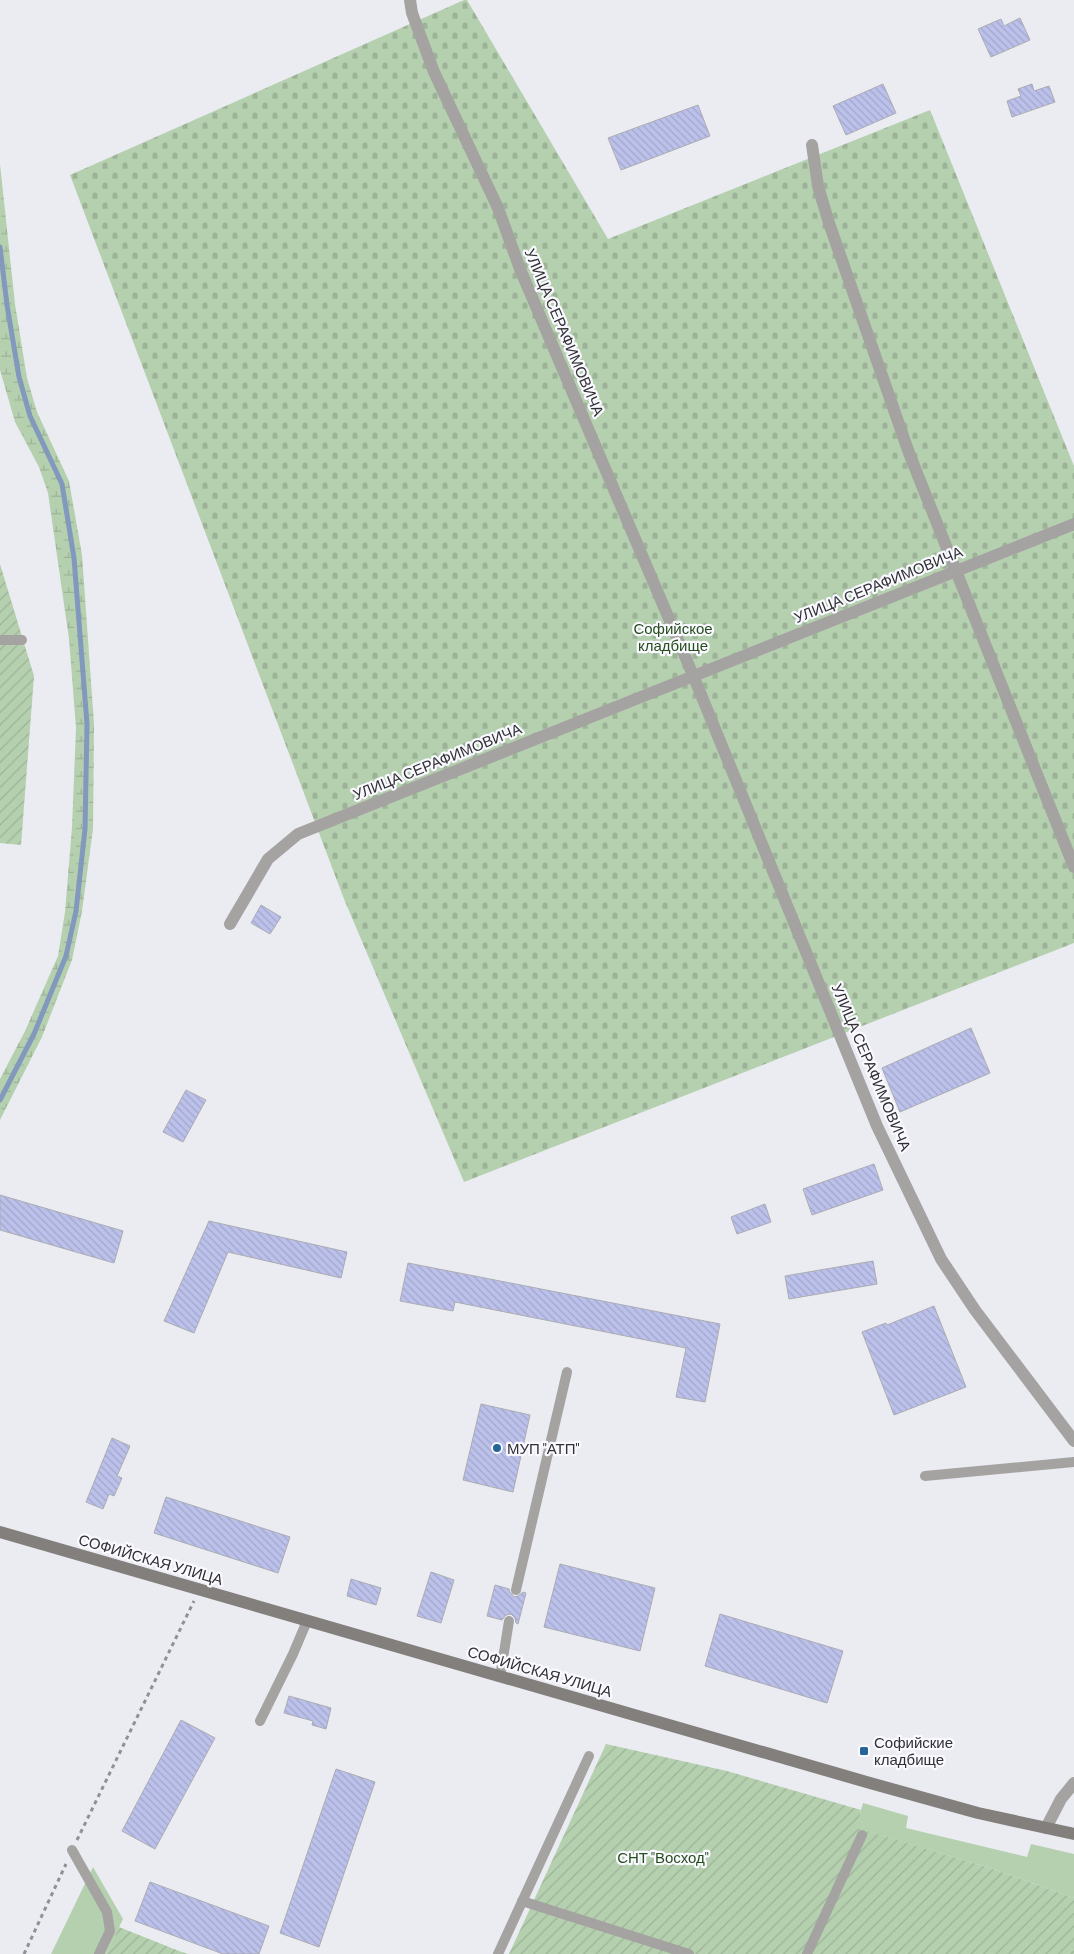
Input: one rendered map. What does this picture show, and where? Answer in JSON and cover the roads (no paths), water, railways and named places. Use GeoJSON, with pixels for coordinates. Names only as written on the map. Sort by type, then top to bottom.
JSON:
{"type":"FeatureCollection","features":[{"type":"Feature","properties":{"kind":"main road","name":"СОФИЙСКАЯ УЛИЦА"},"geometry":{"type":"LineString","coordinates":[[0,1532],[879,1786],[978,1812],[1074,1834]]}},
{"type":"Feature","properties":{"kind":"street","name":"УЛИЦА СЕРАФИМОВИЧА"},"geometry":{"type":"LineString","coordinates":[[410,0],[412,13],[434,72],[498,208],[520,269],[693,675],[877,1126],[941,1259],[975,1310],[1074,1441]]}},
{"type":"Feature","properties":{"kind":"street"},"geometry":{"type":"LineString","coordinates":[[812,144],[818,186],[829,223],[909,453],[1074,867]]}},
{"type":"Feature","properties":{"kind":"street","name":"УЛИЦА СЕРАФИМОВИЧА"},"geometry":{"type":"LineString","coordinates":[[230,924],[268,859],[298,834],[1074,524]]}},
{"type":"Feature","properties":{"kind":"street"},"geometry":{"type":"LineString","coordinates":[[1046,1828],[1061,1799],[1074,1783]]}},
{"type":"Feature","properties":{"kind":"lane"},"geometry":{"type":"LineString","coordinates":[[0,640],[22,640]]}},
{"type":"Feature","properties":{"kind":"lane"},"geometry":{"type":"LineString","coordinates":[[516,1590],[567,1372]]}},
{"type":"Feature","properties":{"kind":"lane"},"geometry":{"type":"LineString","coordinates":[[925,1476],[1074,1462]]}},
{"type":"Feature","properties":{"kind":"lane"},"geometry":{"type":"LineString","coordinates":[[260,1721],[294,1654],[307,1620]]}},
{"type":"Feature","properties":{"kind":"lane"},"geometry":{"type":"LineString","coordinates":[[500,1677],[509,1622]]}},
{"type":"Feature","properties":{"kind":"lane"},"geometry":{"type":"LineString","coordinates":[[498,1954],[589,1756]]}},
{"type":"Feature","properties":{"kind":"lane"},"geometry":{"type":"LineString","coordinates":[[807,1954],[862,1835]]}},
{"type":"Feature","properties":{"kind":"lane"},"geometry":{"type":"LineString","coordinates":[[72,1850],[107,1912],[110,1931],[99,1954]]}},
{"type":"Feature","properties":{"kind":"lane"},"geometry":{"type":"LineString","coordinates":[[522,1900],[690,1954]]}},
{"type":"Feature","properties":{"kind":"waterway"},"geometry":{"type":"LineString","coordinates":[[0,247],[19,377],[30,416],[62,484],[74,558],[87,724],[85,829],[76,911],[66,956],[34,1034],[0,1100]]}},
{"type":"Feature","properties":{"kind":"place","name":"МУП \"АТП\""},"geometry":{"type":"Point","coordinates":[497,1448]}},
{"type":"Feature","properties":{"kind":"place","name":"Софийские кладбище"},"geometry":{"type":"Point","coordinates":[864,1751]}},
{"type":"Feature","properties":{"kind":"park label","name":"Софийское кладбище"},"geometry":{"type":"Point","coordinates":[673,636]}},
{"type":"Feature","properties":{"kind":"park label","name":"СНТ \"Восход\""},"geometry":{"type":"Point","coordinates":[663,1857]}}]}
